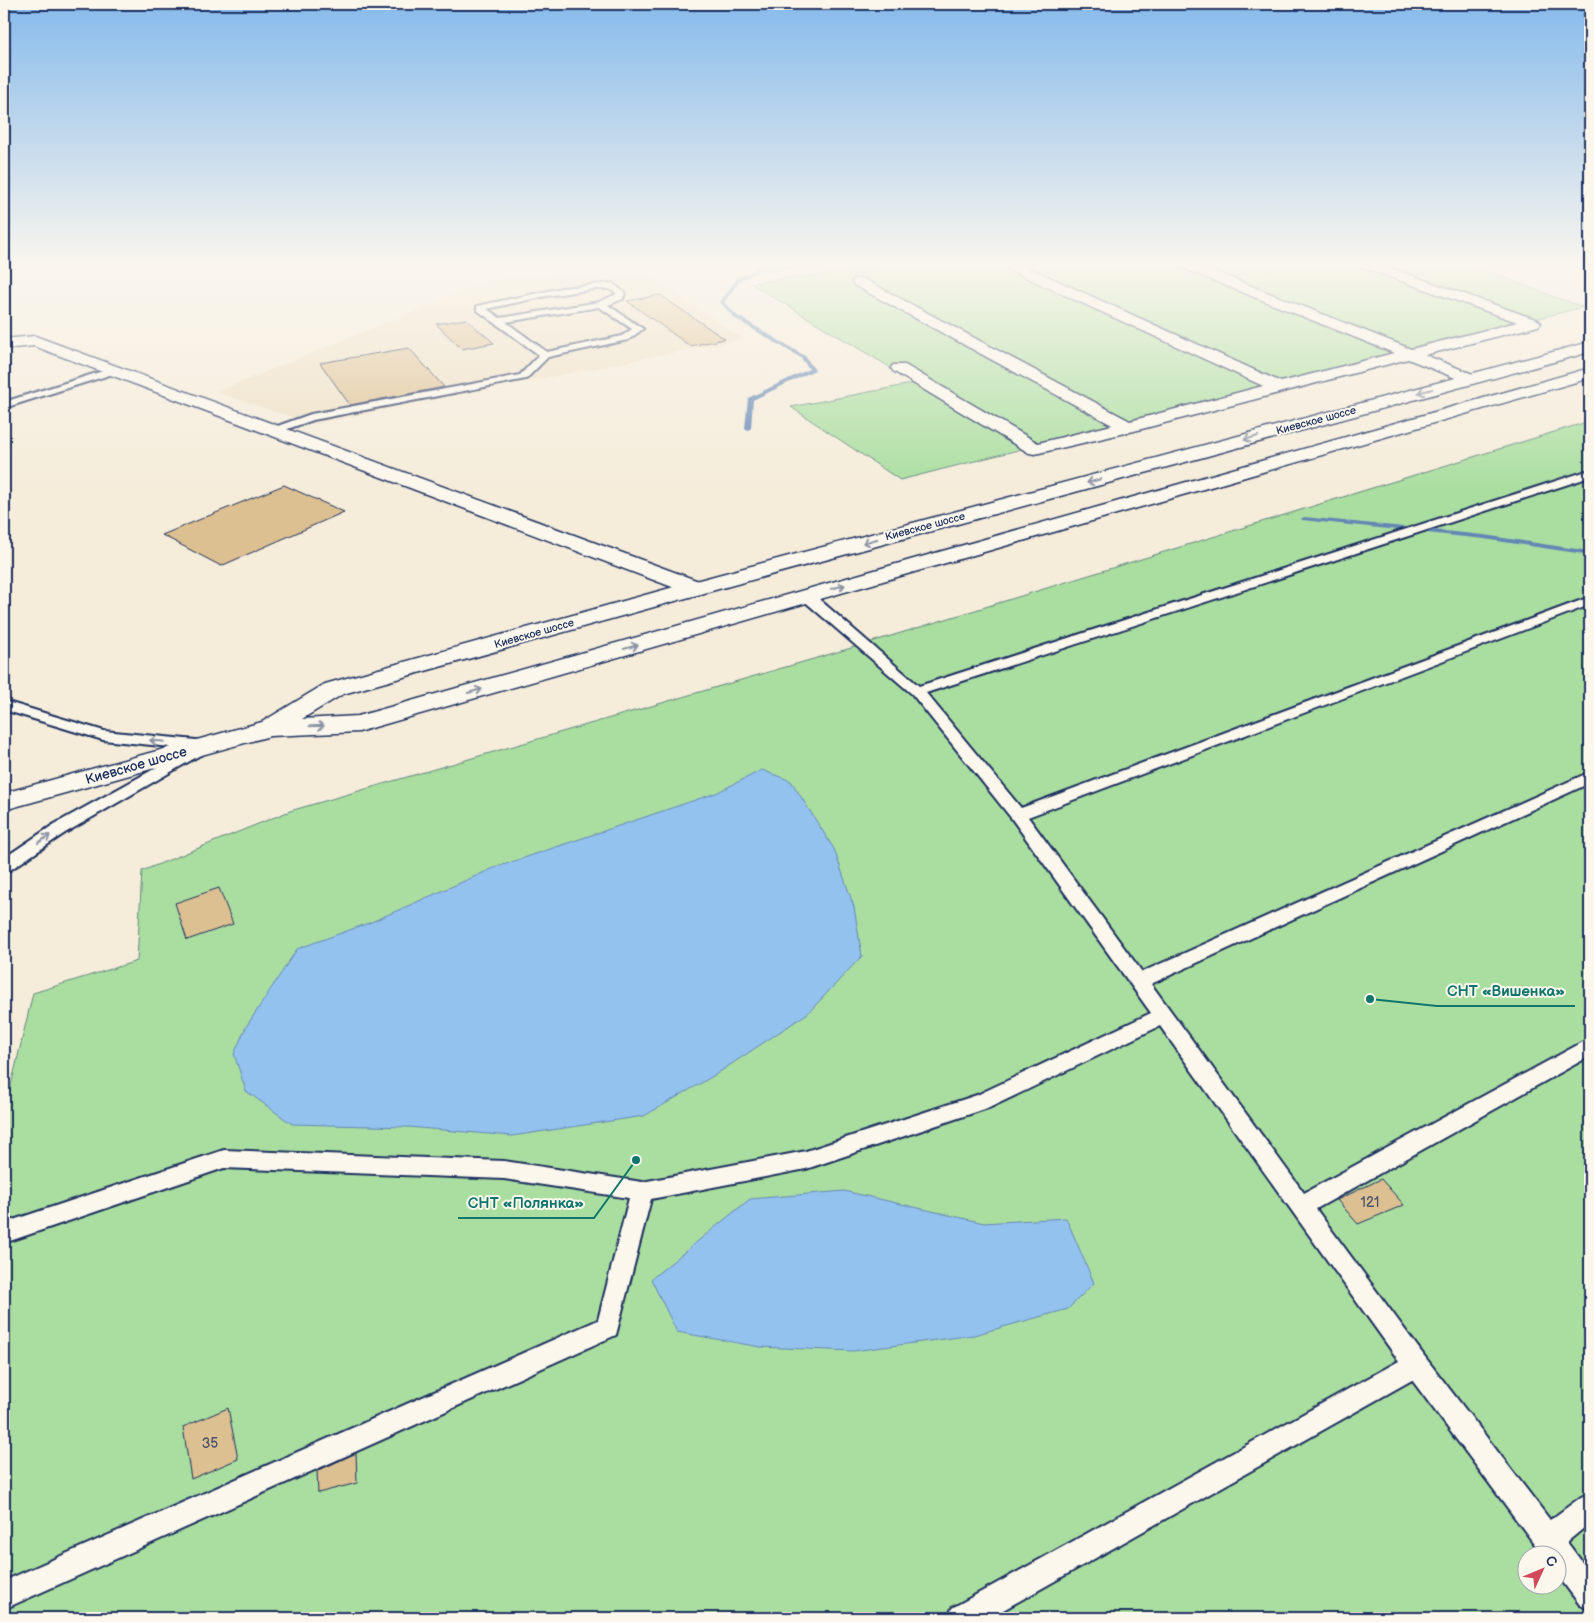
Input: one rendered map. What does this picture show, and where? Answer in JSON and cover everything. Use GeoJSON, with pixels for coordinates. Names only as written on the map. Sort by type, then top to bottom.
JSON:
{"type":"FeatureCollection","features":[{"type":"Feature","properties":{"kind":"main road"},"geometry":{"type":"LineString","coordinates":[[964,339],[1128,427]]}},
{"type":"Feature","properties":{"kind":"main road"},"geometry":{"type":"LineString","coordinates":[[1173,339],[1279,387]]}},
{"type":"Feature","properties":{"kind":"main road"},"geometry":{"type":"LineString","coordinates":[[1370,339],[1469,378]]}},
{"type":"Feature","properties":{"kind":"main road"},"geometry":{"type":"LineString","coordinates":[[899,368],[1035,449],[1473,339]]}},
{"type":"Feature","properties":{"kind":"main road"},"geometry":{"type":"LineString","coordinates":[[4,344],[35,341],[696,588]]}},
{"type":"Feature","properties":{"kind":"main road","name":"Киевское шоссе"},"geometry":{"type":"LineString","coordinates":[[269,728],[334,689],[696,588],[1469,378],[1590,347]]}},
{"type":"Feature","properties":{"kind":"main road","name":"Киевское шоссе"},"geometry":{"type":"LineString","coordinates":[[4,802],[269,728],[360,724],[1590,373]]}},
{"type":"Feature","properties":{"kind":"lane"},"geometry":{"type":"LineString","coordinates":[[522,339],[545,355]]}},
{"type":"Feature","properties":{"kind":"lane"},"geometry":{"type":"LineString","coordinates":[[276,430],[311,417],[523,377],[545,355],[621,339]]}},
{"type":"Feature","properties":{"kind":"lane"},"geometry":{"type":"LineString","coordinates":[[4,405],[116,370]]}},
{"type":"Feature","properties":{"kind":"lane"},"geometry":{"type":"LineString","coordinates":[[918,691],[1590,473]]}},
{"type":"Feature","properties":{"kind":"lane"},"geometry":{"type":"LineString","coordinates":[[807,596],[918,691],[1018,815],[1416,1365],[1590,1595]]}},
{"type":"Feature","properties":{"kind":"lane"},"geometry":{"type":"LineString","coordinates":[[1018,815],[1590,601]]}},
{"type":"Feature","properties":{"kind":"lane"},"geometry":{"type":"LineString","coordinates":[[4,705],[103,735],[206,746]]}},
{"type":"Feature","properties":{"kind":"lane"},"geometry":{"type":"LineString","coordinates":[[4,866],[59,829],[206,746]]}},
{"type":"Feature","properties":{"kind":"lane"},"geometry":{"type":"LineString","coordinates":[[1138,982],[1590,777]]}},
{"type":"Feature","properties":{"kind":"lane"},"geometry":{"type":"LineString","coordinates":[[4,1233],[224,1159],[504,1170],[642,1191],[806,1160],[974,1105],[1162,1016]]}},
{"type":"Feature","properties":{"kind":"lane"},"geometry":{"type":"LineString","coordinates":[[1301,1206],[1590,1047]]}},
{"type":"Feature","properties":{"kind":"lane"},"geometry":{"type":"LineString","coordinates":[[4,1595],[608,1327],[642,1191]]}},
{"type":"Feature","properties":{"kind":"lane"},"geometry":{"type":"LineString","coordinates":[[962,1618],[1416,1365]]}},
{"type":"Feature","properties":{"kind":"lane"},"geometry":{"type":"LineString","coordinates":[[1548,1539],[1590,1506]]}},
{"type":"Feature","properties":{"kind":"shaded area"},"geometry":{"type":"Polygon","coordinates":[[[347,339],[743,339],[312,424],[216,392],[347,339]]]}},
{"type":"Feature","properties":{"kind":"green space"},"geometry":{"type":"Polygon","coordinates":[[[842,339],[1458,339],[900,480],[791,407],[916,383],[842,339]]]}},
{"type":"Feature","properties":{"kind":"green space"},"geometry":{"type":"Polygon","coordinates":[[[1590,421],[1590,1618],[4,1618],[4,1115],[33,993],[137,961],[142,871],[290,811],[865,644],[1590,421]]]}},
{"type":"Feature","properties":{"kind":"water"},"geometry":{"type":"Polygon","coordinates":[[[762,770],[791,781],[834,849],[854,907],[862,956],[808,1013],[715,1075],[644,1116],[512,1136],[408,1127],[292,1124],[246,1091],[234,1054],[246,1027],[297,949],[369,923],[494,868],[716,793],[762,770]]]}},
{"type":"Feature","properties":{"kind":"water"},"geometry":{"type":"Polygon","coordinates":[[[844,1191],[984,1223],[1066,1218],[1094,1283],[1068,1309],[974,1335],[853,1351],[760,1347],[677,1332],[651,1279],[750,1199],[844,1191]]]}},
{"type":"Feature","properties":{"kind":"building"},"geometry":{"type":"Polygon","coordinates":[[[451,339],[489,339],[494,343],[462,349],[451,339]]]}},
{"type":"Feature","properties":{"kind":"building"},"geometry":{"type":"Polygon","coordinates":[[[680,339],[725,339],[690,346],[680,339]]]}},
{"type":"Feature","properties":{"kind":"building"},"geometry":{"type":"Polygon","coordinates":[[[409,348],[444,387],[350,405],[320,363],[409,348]]]}},
{"type":"Feature","properties":{"kind":"building"},"geometry":{"type":"Polygon","coordinates":[[[284,485],[344,512],[221,566],[162,535],[284,485]]]}},
{"type":"Feature","properties":{"kind":"building"},"geometry":{"type":"Polygon","coordinates":[[[219,888],[233,924],[187,940],[175,903],[219,888]]]}},
{"type":"Feature","properties":{"kind":"building"},"geometry":{"type":"Polygon","coordinates":[[[1381,1179],[1404,1205],[1358,1224],[1337,1200],[1381,1179]]]}},
{"type":"Feature","properties":{"kind":"building"},"geometry":{"type":"Polygon","coordinates":[[[228,1408],[238,1459],[191,1479],[183,1427],[228,1408]]]}},
{"type":"Feature","properties":{"kind":"building"},"geometry":{"type":"Polygon","coordinates":[[[356,1453],[357,1483],[318,1493],[317,1471],[356,1453]]]}},
{"type":"Feature","properties":{"kind":"waterway"},"geometry":{"type":"LineString","coordinates":[[748,428],[750,399],[812,370],[803,357],[772,339]]}},
{"type":"Feature","properties":{"kind":"waterway"},"geometry":{"type":"LineString","coordinates":[[1304,519],[1484,537],[1590,553]]}},
{"type":"Feature","properties":{"kind":"place","name":"СНТ «Вишенка»"},"geometry":{"type":"Point","coordinates":[1370,999]}},
{"type":"Feature","properties":{"kind":"place","name":"СНТ «Полянка»"},"geometry":{"type":"Point","coordinates":[636,1160]}}]}
